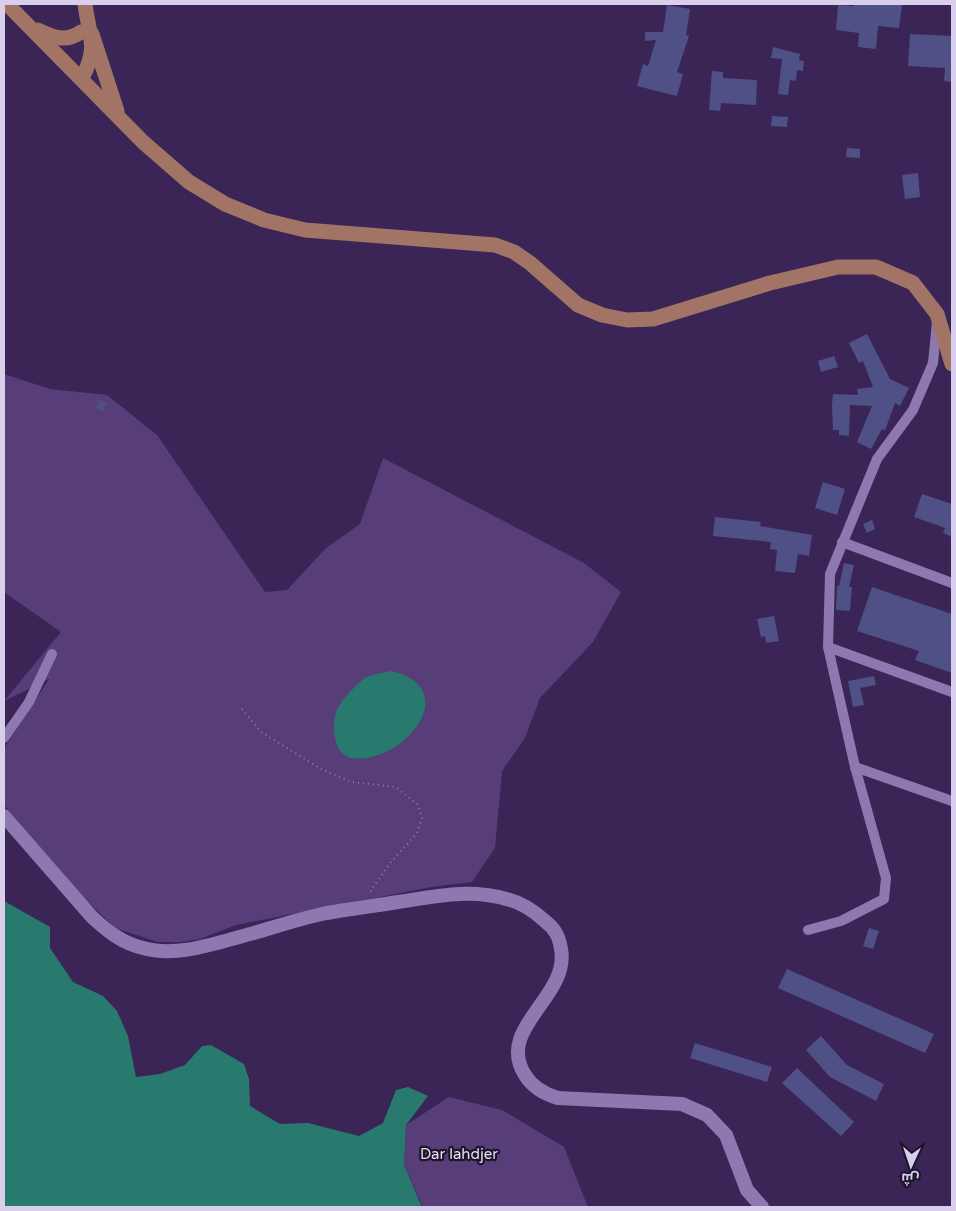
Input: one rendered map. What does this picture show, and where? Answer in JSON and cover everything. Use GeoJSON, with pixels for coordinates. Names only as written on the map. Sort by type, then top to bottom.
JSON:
{"type":"FeatureCollection","features":[{"type":"Feature","properties":{"kind":"main road"},"geometry":{"type":"LineString","coordinates":[[7,4],[30,25],[143,142],[189,182],[225,204],[264,220],[305,230],[495,245],[514,252],[530,263],[578,305],[602,315],[627,320],[653,320],[770,283],[838,267],[876,267],[913,283],[937,314],[952,364]]}},
{"type":"Feature","properties":{"kind":"main road"},"geometry":{"type":"LineString","coordinates":[[82,78],[91,62],[86,29],[85,4]]}},
{"type":"Feature","properties":{"kind":"main road"},"geometry":{"type":"LineString","coordinates":[[30,25],[58,38],[70,38],[86,29]]}},
{"type":"Feature","properties":{"kind":"main road"},"geometry":{"type":"LineString","coordinates":[[64,61],[86,29]]}},
{"type":"Feature","properties":{"kind":"main road"},"geometry":{"type":"LineString","coordinates":[[86,29],[118,115]]}},
{"type":"Feature","properties":{"kind":"street"},"geometry":{"type":"LineString","coordinates":[[808,930],[841,921],[884,899],[886,878],[855,767],[828,647],[830,574],[877,459],[913,410],[933,363],[937,314]]}},
{"type":"Feature","properties":{"kind":"street"},"geometry":{"type":"LineString","coordinates":[[842,542],[952,583]]}},
{"type":"Feature","properties":{"kind":"street"},"geometry":{"type":"LineString","coordinates":[[828,647],[952,692]]}},
{"type":"Feature","properties":{"kind":"street"},"geometry":{"type":"LineString","coordinates":[[4,738],[29,702],[52,654]]}},
{"type":"Feature","properties":{"kind":"street"},"geometry":{"type":"LineString","coordinates":[[855,767],[952,801]]}},
{"type":"Feature","properties":{"kind":"street"},"geometry":{"type":"LineString","coordinates":[[4,816],[92,917],[112,935],[144,949],[164,951],[195,949],[326,914],[463,892],[488,894],[513,900],[536,912],[555,929],[560,940],[562,964],[555,987],[526,1026],[519,1043],[519,1060],[529,1081],[542,1092],[558,1098],[682,1104],[695,1108],[707,1115],[726,1135],[747,1190],[762,1207]]}},
{"type":"Feature","properties":{"kind":"path"},"geometry":{"type":"LineString","coordinates":[[242,710],[261,732],[321,768],[351,782],[396,787],[418,805],[422,818],[417,833],[391,862],[371,890],[371,906]]}},
{"type":"Feature","properties":{"kind":"green space"},"geometry":{"type":"Polygon","coordinates":[[[4,374],[50,389],[107,395],[157,435],[265,592],[287,590],[326,548],[360,524],[383,458],[584,563],[621,592],[593,642],[540,698],[525,738],[502,771],[495,848],[472,882],[431,887],[236,925],[200,939],[181,942],[158,942],[115,928],[84,898],[4,805],[4,748],[49,679],[4,701],[61,632],[4,592],[4,374]]]}},
{"type":"Feature","properties":{"kind":"green space","name":"Dar lahdjer"},"geometry":{"type":"Polygon","coordinates":[[[449,1097],[502,1110],[564,1147],[588,1207],[423,1207],[404,1165],[406,1125],[449,1097]]]}},
{"type":"Feature","properties":{"kind":"shaded area"},"geometry":{"type":"Polygon","coordinates":[[[391,671],[413,680],[424,693],[425,708],[418,724],[406,738],[390,750],[371,757],[352,758],[346,756],[337,745],[334,731],[335,716],[339,706],[365,678],[391,671]]]}},
{"type":"Feature","properties":{"kind":"shaded area"},"geometry":{"type":"Polygon","coordinates":[[[4,901],[50,927],[50,948],[73,982],[103,996],[117,1011],[128,1036],[136,1077],[160,1074],[185,1065],[202,1046],[211,1045],[244,1064],[249,1079],[250,1106],[280,1124],[308,1123],[359,1136],[383,1123],[396,1090],[408,1087],[428,1096],[406,1125],[404,1165],[422,1207],[4,1207],[4,901]]]}},
{"type":"Feature","properties":{"kind":"building"},"geometry":{"type":"Polygon","coordinates":[[[854,4],[902,5],[899,28],[878,26],[876,49],[858,47],[859,33],[836,30],[838,5],[854,6],[854,4]]]}},
{"type":"Feature","properties":{"kind":"building"},"geometry":{"type":"Polygon","coordinates":[[[667,5],[690,9],[686,35],[689,36],[677,72],[683,74],[677,96],[637,86],[643,64],[648,66],[656,40],[645,41],[645,32],[663,32],[667,5]]]}},
{"type":"Feature","properties":{"kind":"building"},"geometry":{"type":"Polygon","coordinates":[[[910,34],[952,36],[952,82],[944,81],[945,68],[908,66],[910,34]]]}},
{"type":"Feature","properties":{"kind":"building"},"geometry":{"type":"Polygon","coordinates":[[[773,47],[800,54],[799,60],[804,61],[803,71],[797,70],[796,81],[790,80],[788,95],[778,94],[782,59],[771,58],[773,47]]]}},
{"type":"Feature","properties":{"kind":"building"},"geometry":{"type":"Polygon","coordinates":[[[712,71],[723,72],[723,78],[757,80],[756,105],[721,103],[720,111],[709,110],[712,71]]]}},
{"type":"Feature","properties":{"kind":"building"},"geometry":{"type":"Polygon","coordinates":[[[772,116],[788,117],[787,127],[771,126],[772,116]]]}},
{"type":"Feature","properties":{"kind":"building"},"geometry":{"type":"Polygon","coordinates":[[[847,148],[860,149],[860,158],[846,157],[847,148]]]}},
{"type":"Feature","properties":{"kind":"building"},"geometry":{"type":"Polygon","coordinates":[[[918,173],[920,197],[905,199],[902,175],[918,173]]]}},
{"type":"Feature","properties":{"kind":"building"},"geometry":{"type":"Polygon","coordinates":[[[867,334],[890,379],[909,388],[900,406],[895,403],[885,430],[882,429],[871,449],[857,442],[872,406],[850,405],[849,436],[839,435],[839,430],[833,430],[832,405],[833,394],[858,395],[857,389],[873,387],[863,361],[859,363],[849,343],[867,334]]]}},
{"type":"Feature","properties":{"kind":"building"},"geometry":{"type":"Polygon","coordinates":[[[834,356],[838,367],[821,372],[818,361],[834,356]]]}},
{"type":"Feature","properties":{"kind":"building"},"geometry":{"type":"Polygon","coordinates":[[[99,400],[107,403],[103,411],[96,408],[99,400]]]}},
{"type":"Feature","properties":{"kind":"building"},"geometry":{"type":"Polygon","coordinates":[[[823,482],[845,489],[837,515],[815,508],[823,482]]]}},
{"type":"Feature","properties":{"kind":"building"},"geometry":{"type":"Polygon","coordinates":[[[922,494],[952,504],[952,537],[943,533],[945,528],[914,517],[922,494]]]}},
{"type":"Feature","properties":{"kind":"building"},"geometry":{"type":"Polygon","coordinates":[[[715,517],[761,522],[760,526],[812,535],[809,556],[798,554],[795,573],[775,571],[777,550],[770,549],[771,542],[713,536],[715,517]]]}},
{"type":"Feature","properties":{"kind":"building"},"geometry":{"type":"Polygon","coordinates":[[[872,520],[875,529],[867,533],[863,524],[872,520]]]}},
{"type":"Feature","properties":{"kind":"building"},"geometry":{"type":"Polygon","coordinates":[[[844,563],[854,565],[849,587],[852,587],[850,611],[836,610],[837,586],[839,586],[844,563]]]}},
{"type":"Feature","properties":{"kind":"building"},"geometry":{"type":"Polygon","coordinates":[[[872,587],[952,614],[952,673],[915,660],[919,651],[857,631],[872,587]]]}},
{"type":"Feature","properties":{"kind":"building"},"geometry":{"type":"Polygon","coordinates":[[[774,616],[779,641],[766,643],[765,636],[761,637],[757,619],[774,616]]]}},
{"type":"Feature","properties":{"kind":"building"},"geometry":{"type":"Polygon","coordinates":[[[874,676],[876,685],[860,688],[864,705],[853,707],[848,681],[874,676]]]}},
{"type":"Feature","properties":{"kind":"building"},"geometry":{"type":"Polygon","coordinates":[[[869,928],[879,931],[873,949],[863,946],[869,928]]]}},
{"type":"Feature","properties":{"kind":"building"},"geometry":{"type":"Polygon","coordinates":[[[787,969],[934,1034],[925,1053],[778,988],[787,969]]]}},
{"type":"Feature","properties":{"kind":"building"},"geometry":{"type":"Polygon","coordinates":[[[821,1036],[847,1065],[884,1084],[876,1101],[830,1077],[806,1050],[821,1036]]]}},
{"type":"Feature","properties":{"kind":"building"},"geometry":{"type":"Polygon","coordinates":[[[695,1043],[772,1067],[767,1082],[690,1058],[695,1043]]]}},
{"type":"Feature","properties":{"kind":"building"},"geometry":{"type":"Polygon","coordinates":[[[797,1068],[854,1122],[841,1136],[782,1083],[797,1068]]]}}]}
